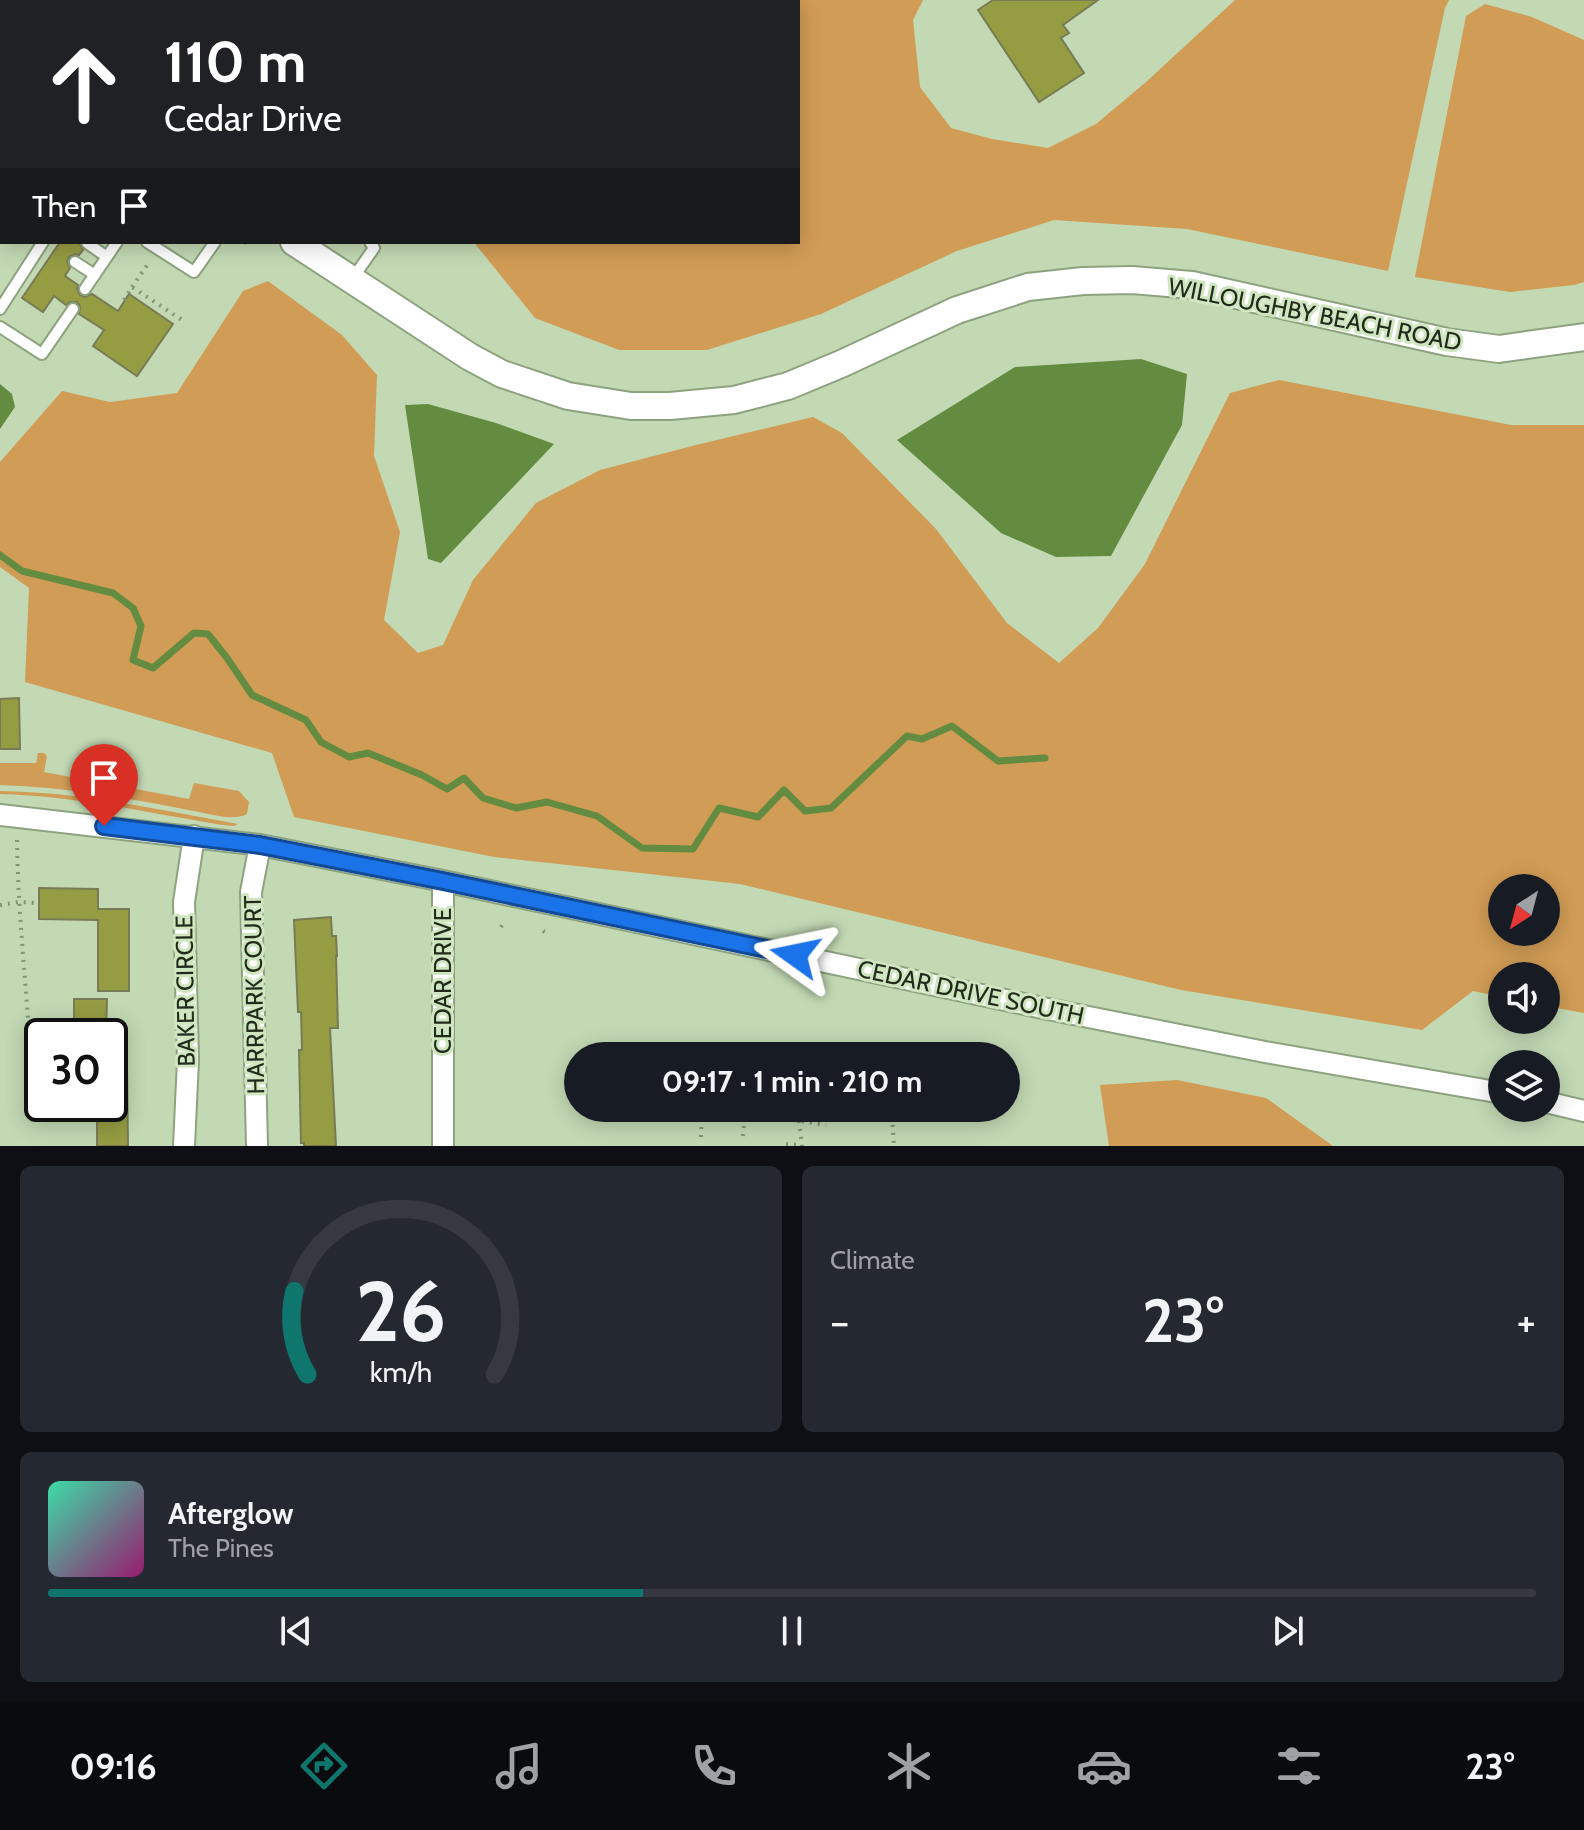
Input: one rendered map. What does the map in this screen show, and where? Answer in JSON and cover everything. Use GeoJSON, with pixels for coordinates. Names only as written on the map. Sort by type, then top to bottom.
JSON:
{"type":"FeatureCollection","features":[{"type":"Feature","properties":{"kind":"street","name":"WILLOUGHBY BEACH ROAD"},"geometry":{"type":"LineString","coordinates":[[297,244],[470,357],[502,374],[568,396],[631,406],[734,400],[788,386],[957,310],[1028,287],[1083,281],[1132,280],[1192,285],[1447,342],[1499,349],[1584,337]]}},
{"type":"Feature","properties":{"kind":"street","name":"CEDAR DRIVE"},"geometry":{"type":"LineString","coordinates":[[0,815],[260,845],[443,881],[443,1146]]}},
{"type":"Feature","properties":{"kind":"street","name":"BAKER CIRCLE"},"geometry":{"type":"LineString","coordinates":[[184,1146],[188,1060],[184,902],[194,836]]}},
{"type":"Feature","properties":{"kind":"street","name":"HARRPARK COURT"},"geometry":{"type":"LineString","coordinates":[[257,1146],[251,892],[260,845]]}},
{"type":"Feature","properties":{"kind":"street","name":"CEDAR DRIVE SOUTH"},"geometry":{"type":"LineString","coordinates":[[443,881],[1219,1043],[1488,1091]]}},
{"type":"Feature","properties":{"kind":"street"},"geometry":{"type":"LineString","coordinates":[[1560,1105],[1584,1111]]}},
{"type":"Feature","properties":{"kind":"lane"},"geometry":{"type":"LineString","coordinates":[[0,309],[43,244]]}},
{"type":"Feature","properties":{"kind":"lane"},"geometry":{"type":"LineString","coordinates":[[47,244],[55,249]]}},
{"type":"Feature","properties":{"kind":"lane"},"geometry":{"type":"LineString","coordinates":[[88,244],[107,257]]}},
{"type":"Feature","properties":{"kind":"lane"},"geometry":{"type":"LineString","coordinates":[[85,289],[116,244]]}},
{"type":"Feature","properties":{"kind":"lane"},"geometry":{"type":"LineString","coordinates":[[150,244],[194,272],[214,244]]}},
{"type":"Feature","properties":{"kind":"lane"},"geometry":{"type":"LineString","coordinates":[[352,280],[374,248],[371,244]]}},
{"type":"Feature","properties":{"kind":"lane"},"geometry":{"type":"LineString","coordinates":[[75,262],[95,275]]}},
{"type":"Feature","properties":{"kind":"lane"},"geometry":{"type":"LineString","coordinates":[[29,265],[39,272]]}},
{"type":"Feature","properties":{"kind":"lane"},"geometry":{"type":"LineString","coordinates":[[0,327],[42,354],[73,309]]}},
{"type":"Feature","properties":{"kind":"path"},"geometry":{"type":"LineString","coordinates":[[124,300],[158,249]]}},
{"type":"Feature","properties":{"kind":"path"},"geometry":{"type":"LineString","coordinates":[[132,287],[182,320]]}},
{"type":"Feature","properties":{"kind":"path"},"geometry":{"type":"LineString","coordinates":[[17,840],[18,902],[29,1018]]}},
{"type":"Feature","properties":{"kind":"path"},"geometry":{"type":"LineString","coordinates":[[0,905],[39,903]]}},
{"type":"Feature","properties":{"kind":"path"},"geometry":{"type":"LineString","coordinates":[[701,1137],[702,1122]]}},
{"type":"Feature","properties":{"kind":"path"},"geometry":{"type":"LineString","coordinates":[[743,1136],[744,1122]]}},
{"type":"Feature","properties":{"kind":"path"},"geometry":{"type":"LineString","coordinates":[[786,1144],[802,1145],[799,1122]]}},
{"type":"Feature","properties":{"kind":"path"},"geometry":{"type":"LineString","coordinates":[[810,1122],[826,1125]]}},
{"type":"Feature","properties":{"kind":"path"},"geometry":{"type":"LineString","coordinates":[[892,1122],[894,1146]]}},
{"type":"Feature","properties":{"kind":"shaded area"},"geometry":{"type":"Polygon","coordinates":[[[800,0],[923,0],[913,20],[920,87],[951,128],[992,139],[1048,148],[1096,124],[1235,0],[1449,0],[1388,271],[1187,229],[1054,220],[957,251],[821,314],[707,350],[619,350],[535,318],[476,245],[800,244],[800,0]]]}},
{"type":"Feature","properties":{"kind":"shaded area"},"geometry":{"type":"Polygon","coordinates":[[[1485,4],[1532,17],[1584,40],[1584,282],[1510,292],[1415,277],[1466,16],[1485,4]]]}},
{"type":"Feature","properties":{"kind":"shaded area"},"geometry":{"type":"Polygon","coordinates":[[[268,281],[342,335],[377,375],[374,456],[400,532],[384,620],[418,653],[443,645],[473,580],[536,503],[600,470],[813,417],[842,433],[936,529],[1007,623],[1059,663],[1098,628],[1145,564],[1230,393],[1279,380],[1511,425],[1584,425],[1584,1013],[1560,1009],[1560,962],[1488,962],[1488,994],[1473,991],[1422,1030],[1181,990],[740,884],[494,857],[294,817],[272,753],[25,682],[29,588],[0,567],[0,462],[62,391],[110,402],[177,393],[243,291],[268,281]]]}},
{"type":"Feature","properties":{"kind":"shaded area"},"geometry":{"type":"Polygon","coordinates":[[[1141,359],[1187,374],[1182,425],[1111,556],[1056,557],[1001,533],[897,440],[1015,367],[1141,359]]]}},
{"type":"Feature","properties":{"kind":"shaded area"},"geometry":{"type":"Polygon","coordinates":[[[0,384],[12,394],[15,407],[0,429],[0,384]]]}},
{"type":"Feature","properties":{"kind":"shaded area"},"geometry":{"type":"Polygon","coordinates":[[[428,404],[496,423],[554,444],[441,563],[428,559],[405,405],[428,404]]]}},
{"type":"Feature","properties":{"kind":"shaded area"},"geometry":{"type":"Polygon","coordinates":[[[38,753],[47,756],[44,772],[189,799],[194,783],[239,791],[249,802],[247,814],[223,817],[100,794],[0,785],[0,763],[36,763],[38,753]]]}},
{"type":"Feature","properties":{"kind":"shaded area"},"geometry":{"type":"Polygon","coordinates":[[[0,791],[90,798],[238,824],[223,825],[84,802],[0,794],[0,791]]]}},
{"type":"Feature","properties":{"kind":"shaded area"},"geometry":{"type":"Polygon","coordinates":[[[1177,1080],[1266,1098],[1333,1146],[1109,1146],[1100,1085],[1177,1080]]]}},
{"type":"Feature","properties":{"kind":"building"},"geometry":{"type":"Polygon","coordinates":[[[993,0],[1098,0],[1063,25],[1069,33],[1061,38],[1084,73],[1039,102],[978,10],[993,0]]]}},
{"type":"Feature","properties":{"kind":"building"},"geometry":{"type":"Polygon","coordinates":[[[59,244],[80,244],[83,250],[79,255],[69,257],[67,262],[70,268],[65,276],[78,285],[80,295],[85,297],[92,294],[118,311],[129,294],[173,324],[137,376],[93,346],[104,330],[79,314],[77,302],[66,305],[54,296],[43,312],[22,298],[59,244]]]}},
{"type":"Feature","properties":{"kind":"building"},"geometry":{"type":"Polygon","coordinates":[[[19,698],[20,749],[0,749],[0,699],[19,698]]]}},
{"type":"Feature","properties":{"kind":"building"},"geometry":{"type":"Polygon","coordinates":[[[39,888],[98,889],[98,909],[129,909],[129,991],[98,991],[98,920],[39,919],[39,888]]]}},
{"type":"Feature","properties":{"kind":"building"},"geometry":{"type":"Polygon","coordinates":[[[331,917],[337,956],[338,1028],[330,1028],[336,1146],[304,1146],[301,1143],[301,1012],[298,1012],[294,920],[331,917]]]}},
{"type":"Feature","properties":{"kind":"building"},"geometry":{"type":"Polygon","coordinates":[[[74,999],[107,999],[106,1018],[74,1018],[74,999]]]}},
{"type":"Feature","properties":{"kind":"building"},"geometry":{"type":"Polygon","coordinates":[[[97,1122],[128,1122],[128,1146],[97,1146],[97,1122]]]}},
{"type":"Feature","properties":{"kind":"waterway"},"geometry":{"type":"LineString","coordinates":[[0,555],[22,571],[113,593],[133,608],[141,626],[133,660],[153,668],[194,633],[208,634],[252,695],[306,720],[321,742],[349,757],[368,753],[447,789],[464,778],[483,798],[516,808],[547,802],[597,816],[642,848],[693,849],[719,808],[758,817],[784,790],[805,811],[831,808],[907,736],[922,739],[952,726],[998,761],[1045,758]]}},
{"type":"Feature","properties":{"kind":"route"},"geometry":{"type":"LineString","coordinates":[[104,826],[260,845],[795,955]]}}]}
